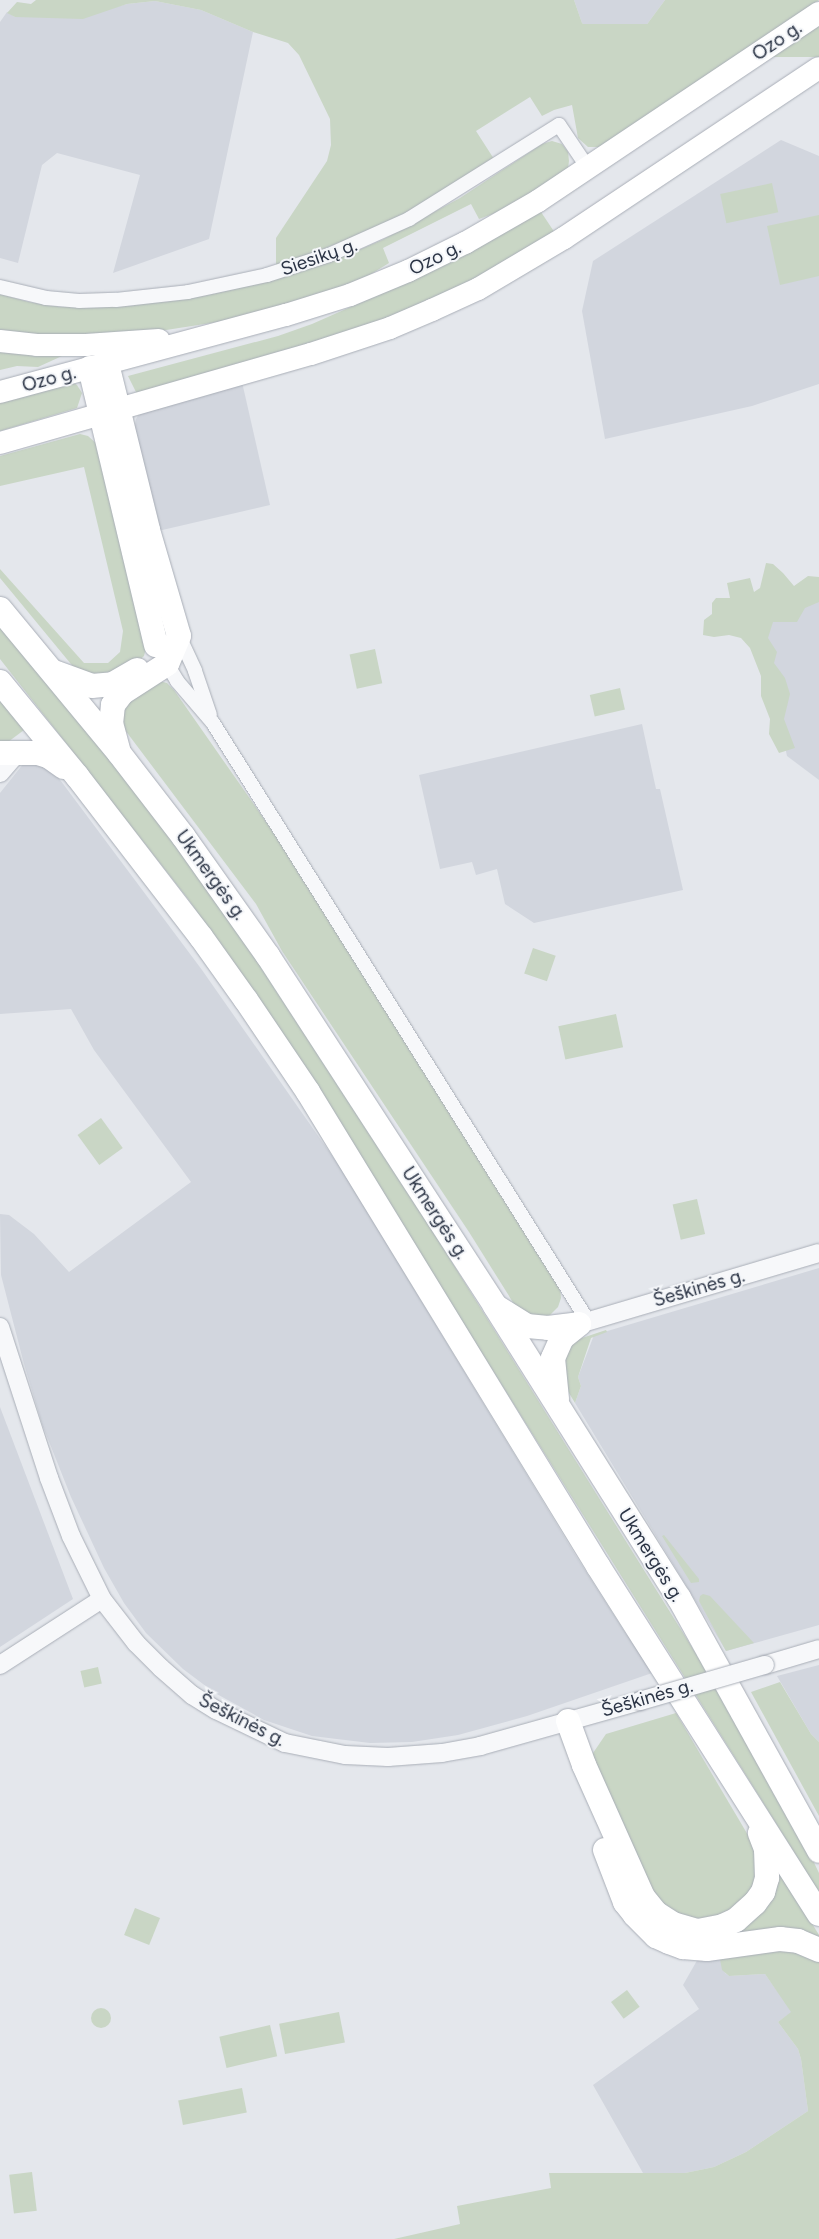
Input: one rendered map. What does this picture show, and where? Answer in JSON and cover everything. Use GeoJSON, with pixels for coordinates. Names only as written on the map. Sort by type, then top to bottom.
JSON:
{"type":"FeatureCollection","features":[{"type":"Feature","properties":{"kind":"highway"},"geometry":{"type":"LineString","coordinates":[[98,366],[162,654]]}},
{"type":"Feature","properties":{"kind":"highway"},"geometry":{"type":"LineString","coordinates":[[109,412],[148,530],[179,636],[122,693],[113,705],[112,723],[119,753]]}},
{"type":"Feature","properties":{"kind":"highway","name":"Ukmergės g."},"geometry":{"type":"LineString","coordinates":[[0,609],[119,753],[183,836],[268,956],[494,1306],[679,1598],[819,1851]]}},
{"type":"Feature","properties":{"kind":"highway"},"geometry":{"type":"LineString","coordinates":[[53,671],[92,686],[113,684],[134,673],[149,659],[162,654]]}},
{"type":"Feature","properties":{"kind":"highway"},"geometry":{"type":"LineString","coordinates":[[0,682],[77,776],[201,937],[308,1092],[598,1566],[819,1914]]}},
{"type":"Feature","properties":{"kind":"highway"},"geometry":{"type":"LineString","coordinates":[[0,753],[38,753],[48,756],[77,776]]}},
{"type":"Feature","properties":{"kind":"highway"},"geometry":{"type":"LineString","coordinates":[[494,1306],[527,1326],[548,1328],[583,1322]]}},
{"type":"Feature","properties":{"kind":"highway"},"geometry":{"type":"LineString","coordinates":[[559,1409],[553,1358],[562,1338],[583,1322]]}},
{"type":"Feature","properties":{"kind":"highway"},"geometry":{"type":"LineString","coordinates":[[562,1723],[581,1758],[643,1898],[656,1913],[673,1924],[698,1931],[723,1926],[736,1920],[755,1903],[763,1892],[768,1865],[766,1849],[754,1812]]}},
{"type":"Feature","properties":{"kind":"highway"},"geometry":{"type":"LineString","coordinates":[[562,1723],[625,1902],[645,1927],[669,1942],[695,1949],[780,1939],[798,1941],[819,1950]]}},
{"type":"Feature","properties":{"kind":"main road","name":"Ozo g."},"geometry":{"type":"LineString","coordinates":[[0,392],[286,316],[350,295],[408,271],[465,244],[538,201],[819,13]]}},
{"type":"Feature","properties":{"kind":"main road"},"geometry":{"type":"LineString","coordinates":[[0,443],[311,354],[390,328],[478,288],[564,238],[819,68]]}},
{"type":"Feature","properties":{"kind":"main road"},"geometry":{"type":"LineString","coordinates":[[0,341],[37,345],[86,345],[204,337]]}},
{"type":"Feature","properties":{"kind":"street","name":"Siesikų g."},"geometry":{"type":"LineString","coordinates":[[0,287],[79,301],[116,300],[188,292],[267,275],[329,255],[409,219],[559,125],[588,168]]}},
{"type":"Feature","properties":{"kind":"street"},"geometry":{"type":"LineString","coordinates":[[179,636],[195,671],[213,723]]}},
{"type":"Feature","properties":{"kind":"street"},"geometry":{"type":"LineString","coordinates":[[162,654],[177,681],[213,723],[583,1322]]}},
{"type":"Feature","properties":{"kind":"street"},"geometry":{"type":"LineString","coordinates":[[0,773],[13,758],[24,752]]}},
{"type":"Feature","properties":{"kind":"street","name":"Šeškinės g."},"geometry":{"type":"LineString","coordinates":[[583,1322],[819,1253]]}},
{"type":"Feature","properties":{"kind":"street","name":"Šeškinės g."},"geometry":{"type":"LineString","coordinates":[[0,1328],[52,1487],[71,1536],[102,1599],[136,1643],[192,1695],[238,1722],[285,1743],[345,1755],[409,1756],[442,1753],[480,1746],[819,1649]]}},
{"type":"Feature","properties":{"kind":"street"},"geometry":{"type":"LineString","coordinates":[[0,1665],[102,1599]]}},
{"type":"Feature","properties":{"kind":"shaded area"},"geometry":{"type":"Polygon","coordinates":[[[574,0],[665,0],[645,27],[604,42],[582,23],[574,0]]]}},
{"type":"Feature","properties":{"kind":"shaded area"},"geometry":{"type":"Polygon","coordinates":[[[155,1],[201,10],[253,32],[209,239],[113,273],[140,175],[57,153],[42,165],[18,263],[0,258],[0,22],[7,12],[15,17],[109,9],[127,4],[155,1]]]}},
{"type":"Feature","properties":{"kind":"shaded area"},"geometry":{"type":"Polygon","coordinates":[[[781,140],[819,156],[819,384],[752,406],[605,439],[582,311],[593,261],[781,140]]]}},
{"type":"Feature","properties":{"kind":"shaded area"},"geometry":{"type":"Polygon","coordinates":[[[242,382],[270,505],[158,531],[134,432],[136,419],[139,414],[242,382]]]}},
{"type":"Feature","properties":{"kind":"shaded area"},"geometry":{"type":"Polygon","coordinates":[[[819,597],[819,780],[787,756],[757,612],[819,597]]]}},
{"type":"Feature","properties":{"kind":"shaded area"},"geometry":{"type":"Polygon","coordinates":[[[642,724],[656,789],[660,789],[683,890],[534,923],[505,904],[497,869],[476,875],[472,862],[440,869],[419,775],[642,724]]]}},
{"type":"Feature","properties":{"kind":"shaded area"},"geometry":{"type":"Polygon","coordinates":[[[24,763],[49,765],[202,970],[342,1170],[576,1556],[626,1634],[655,1672],[527,1716],[458,1735],[412,1742],[370,1743],[312,1736],[264,1720],[215,1693],[183,1669],[146,1633],[124,1603],[104,1568],[71,1497],[42,1424],[1,1275],[0,1214],[9,1215],[34,1234],[69,1272],[191,1182],[94,1050],[71,1009],[0,1014],[0,793],[24,763]]]}},
{"type":"Feature","properties":{"kind":"shaded area"},"geometry":{"type":"Polygon","coordinates":[[[819,1268],[819,1625],[726,1651],[575,1403],[581,1386],[578,1377],[594,1335],[819,1268]]]}},
{"type":"Feature","properties":{"kind":"shaded area"},"geometry":{"type":"Polygon","coordinates":[[[0,1407],[73,1599],[0,1647],[0,1407]]]}},
{"type":"Feature","properties":{"kind":"shaded area"},"geometry":{"type":"Polygon","coordinates":[[[819,1665],[819,1742],[811,1734],[777,1676],[819,1665]]]}},
{"type":"Feature","properties":{"kind":"shaded area"},"geometry":{"type":"Polygon","coordinates":[[[719,1954],[725,1973],[729,1976],[765,1974],[792,2012],[778,2022],[798,2049],[808,2111],[746,2152],[714,2167],[685,2173],[643,2173],[593,2085],[699,2009],[683,1985],[699,1957],[719,1954]]]}},
{"type":"Feature","properties":{"kind":"green space"},"geometry":{"type":"Polygon","coordinates":[[[36,0],[574,0],[582,23],[604,42],[645,27],[665,0],[819,0],[601,147],[588,147],[578,138],[572,105],[554,110],[542,116],[530,97],[476,131],[494,159],[412,211],[370,231],[276,267],[276,238],[327,161],[331,145],[330,119],[299,55],[288,43],[253,32],[201,10],[155,1],[127,4],[83,19],[15,17],[7,13],[17,2],[31,4],[36,0]]]}},
{"type":"Feature","properties":{"kind":"green space"},"geometry":{"type":"Polygon","coordinates":[[[495,24],[819,24],[819,57],[495,57],[495,24]]]}},
{"type":"Feature","properties":{"kind":"green space"},"geometry":{"type":"Polygon","coordinates":[[[552,141],[562,144],[568,152],[568,168],[509,208],[479,219],[471,204],[383,248],[389,263],[360,281],[326,293],[224,321],[134,335],[0,334],[0,294],[29,302],[62,307],[128,306],[208,295],[256,284],[342,257],[382,240],[460,198],[542,144],[552,141]]]}},
{"type":"Feature","properties":{"kind":"green space"},"geometry":{"type":"Polygon","coordinates":[[[772,183],[778,212],[726,223],[720,194],[772,183]]]}},
{"type":"Feature","properties":{"kind":"green space"},"geometry":{"type":"Polygon","coordinates":[[[539,209],[555,233],[476,280],[363,328],[137,394],[128,376],[278,336],[312,324],[434,270],[539,209]]]}},
{"type":"Feature","properties":{"kind":"green space"},"geometry":{"type":"Polygon","coordinates":[[[819,215],[819,276],[780,285],[767,226],[819,215]]]}},
{"type":"Feature","properties":{"kind":"green space"},"geometry":{"type":"Polygon","coordinates":[[[0,351],[62,356],[38,367],[17,366],[0,370],[0,351]]]}},
{"type":"Feature","properties":{"kind":"green space"},"geometry":{"type":"Polygon","coordinates":[[[70,381],[77,385],[82,393],[77,408],[0,431],[0,400],[70,381]]]}},
{"type":"Feature","properties":{"kind":"green space"},"geometry":{"type":"Polygon","coordinates":[[[80,434],[88,436],[98,445],[146,648],[144,656],[130,669],[102,680],[80,675],[0,578],[0,569],[84,663],[108,663],[120,652],[123,631],[84,467],[0,486],[0,456],[80,434]]]}},
{"type":"Feature","properties":{"kind":"green space"},"geometry":{"type":"Polygon","coordinates":[[[766,563],[773,564],[794,586],[808,576],[819,577],[819,602],[805,608],[797,622],[773,622],[768,638],[777,652],[774,663],[785,678],[790,694],[784,719],[795,748],[779,753],[769,734],[770,719],[761,696],[761,676],[750,648],[741,638],[729,635],[714,637],[703,635],[704,620],[712,614],[712,603],[716,598],[730,598],[727,583],[750,578],[754,592],[760,588],[766,563]]]}},
{"type":"Feature","properties":{"kind":"green space"},"geometry":{"type":"Polygon","coordinates":[[[0,626],[137,793],[241,934],[341,1084],[771,1774],[819,1873],[819,1892],[284,1037],[188,899],[0,659],[0,626]]]}},
{"type":"Feature","properties":{"kind":"green space"},"geometry":{"type":"Polygon","coordinates":[[[375,649],[382,683],[357,689],[350,654],[375,649]]]}},
{"type":"Feature","properties":{"kind":"green space"},"geometry":{"type":"Polygon","coordinates":[[[159,681],[167,683],[174,690],[276,836],[560,1287],[561,1298],[558,1307],[550,1315],[537,1320],[519,1312],[469,1232],[282,951],[256,904],[119,722],[117,709],[159,681]]]}},
{"type":"Feature","properties":{"kind":"green space"},"geometry":{"type":"Polygon","coordinates":[[[620,688],[625,709],[595,716],[590,695],[620,688]]]}},
{"type":"Feature","properties":{"kind":"green space"},"geometry":{"type":"Polygon","coordinates":[[[0,694],[28,727],[0,748],[0,694]]]}},
{"type":"Feature","properties":{"kind":"green space"},"geometry":{"type":"Polygon","coordinates":[[[533,948],[556,956],[547,981],[524,974],[533,948]]]}},
{"type":"Feature","properties":{"kind":"green space"},"geometry":{"type":"Polygon","coordinates":[[[616,1014],[623,1047],[565,1060],[558,1026],[616,1014]]]}},
{"type":"Feature","properties":{"kind":"green space"},"geometry":{"type":"Polygon","coordinates":[[[101,1118],[123,1148],[99,1165],[78,1135],[101,1118]]]}},
{"type":"Feature","properties":{"kind":"green space"},"geometry":{"type":"Polygon","coordinates":[[[697,1199],[705,1234],[681,1240],[673,1205],[697,1199]]]}},
{"type":"Feature","properties":{"kind":"green space"},"geometry":{"type":"Polygon","coordinates":[[[606,1330],[607,1332],[591,1338],[578,1377],[581,1386],[575,1403],[563,1383],[557,1357],[570,1342],[606,1330]]]}},
{"type":"Feature","properties":{"kind":"green space"},"geometry":{"type":"Polygon","coordinates":[[[664,1535],[699,1579],[699,1582],[691,1583],[662,1536],[664,1535]]]}},
{"type":"Feature","properties":{"kind":"green space"},"geometry":{"type":"Polygon","coordinates":[[[703,1594],[710,1596],[754,1643],[726,1651],[699,1601],[700,1596],[703,1594]]]}},
{"type":"Feature","properties":{"kind":"green space"},"geometry":{"type":"Polygon","coordinates":[[[98,1667],[102,1684],[84,1688],[80,1671],[98,1667]]]}},
{"type":"Feature","properties":{"kind":"green space"},"geometry":{"type":"Polygon","coordinates":[[[780,1682],[811,1734],[819,1742],[819,1816],[751,1692],[780,1682]]]}},
{"type":"Feature","properties":{"kind":"green space"},"geometry":{"type":"Polygon","coordinates":[[[676,1713],[755,1847],[760,1875],[737,1910],[706,1925],[660,1906],[593,1764],[593,1753],[606,1734],[676,1713]]]}},
{"type":"Feature","properties":{"kind":"green space"},"geometry":{"type":"Polygon","coordinates":[[[576,1756],[636,1896],[645,1912],[656,1923],[676,1934],[692,1939],[710,1939],[726,1935],[746,1923],[768,1898],[777,1866],[819,1935],[819,1940],[784,1932],[708,1943],[685,1942],[661,1930],[647,1919],[635,1901],[573,1758],[576,1756]]]}},
{"type":"Feature","properties":{"kind":"green space"},"geometry":{"type":"Polygon","coordinates":[[[135,1908],[160,1918],[149,1945],[124,1935],[135,1908]]]}},
{"type":"Feature","properties":{"kind":"green space"},"geometry":{"type":"Polygon","coordinates":[[[773,1946],[819,1956],[819,2239],[394,2239],[460,2224],[457,2206],[551,2188],[549,2173],[685,2173],[714,2167],[746,2152],[808,2111],[798,2049],[778,2022],[791,2012],[765,1974],[729,1976],[722,1970],[719,1954],[773,1946]]]}},
{"type":"Feature","properties":{"kind":"green space"},"geometry":{"type":"Polygon","coordinates":[[[627,1990],[640,2007],[624,2019],[611,2002],[627,1990]]]}},
{"type":"Feature","properties":{"kind":"green space"},"geometry":{"type":"Polygon","coordinates":[[[97,2008],[105,2008],[111,2014],[111,2022],[105,2028],[97,2028],[91,2022],[91,2014],[97,2008]]]}},
{"type":"Feature","properties":{"kind":"green space"},"geometry":{"type":"Polygon","coordinates":[[[339,2012],[345,2042],[285,2054],[279,2024],[339,2012]]]}},
{"type":"Feature","properties":{"kind":"green space"},"geometry":{"type":"Polygon","coordinates":[[[270,2025],[277,2056],[227,2068],[219,2037],[270,2025]]]}},
{"type":"Feature","properties":{"kind":"green space"},"geometry":{"type":"Polygon","coordinates":[[[242,2088],[247,2113],[183,2125],[178,2100],[242,2088]]]}},
{"type":"Feature","properties":{"kind":"green space"},"geometry":{"type":"Polygon","coordinates":[[[32,2172],[37,2211],[14,2214],[9,2175],[32,2172]]]}}]}
